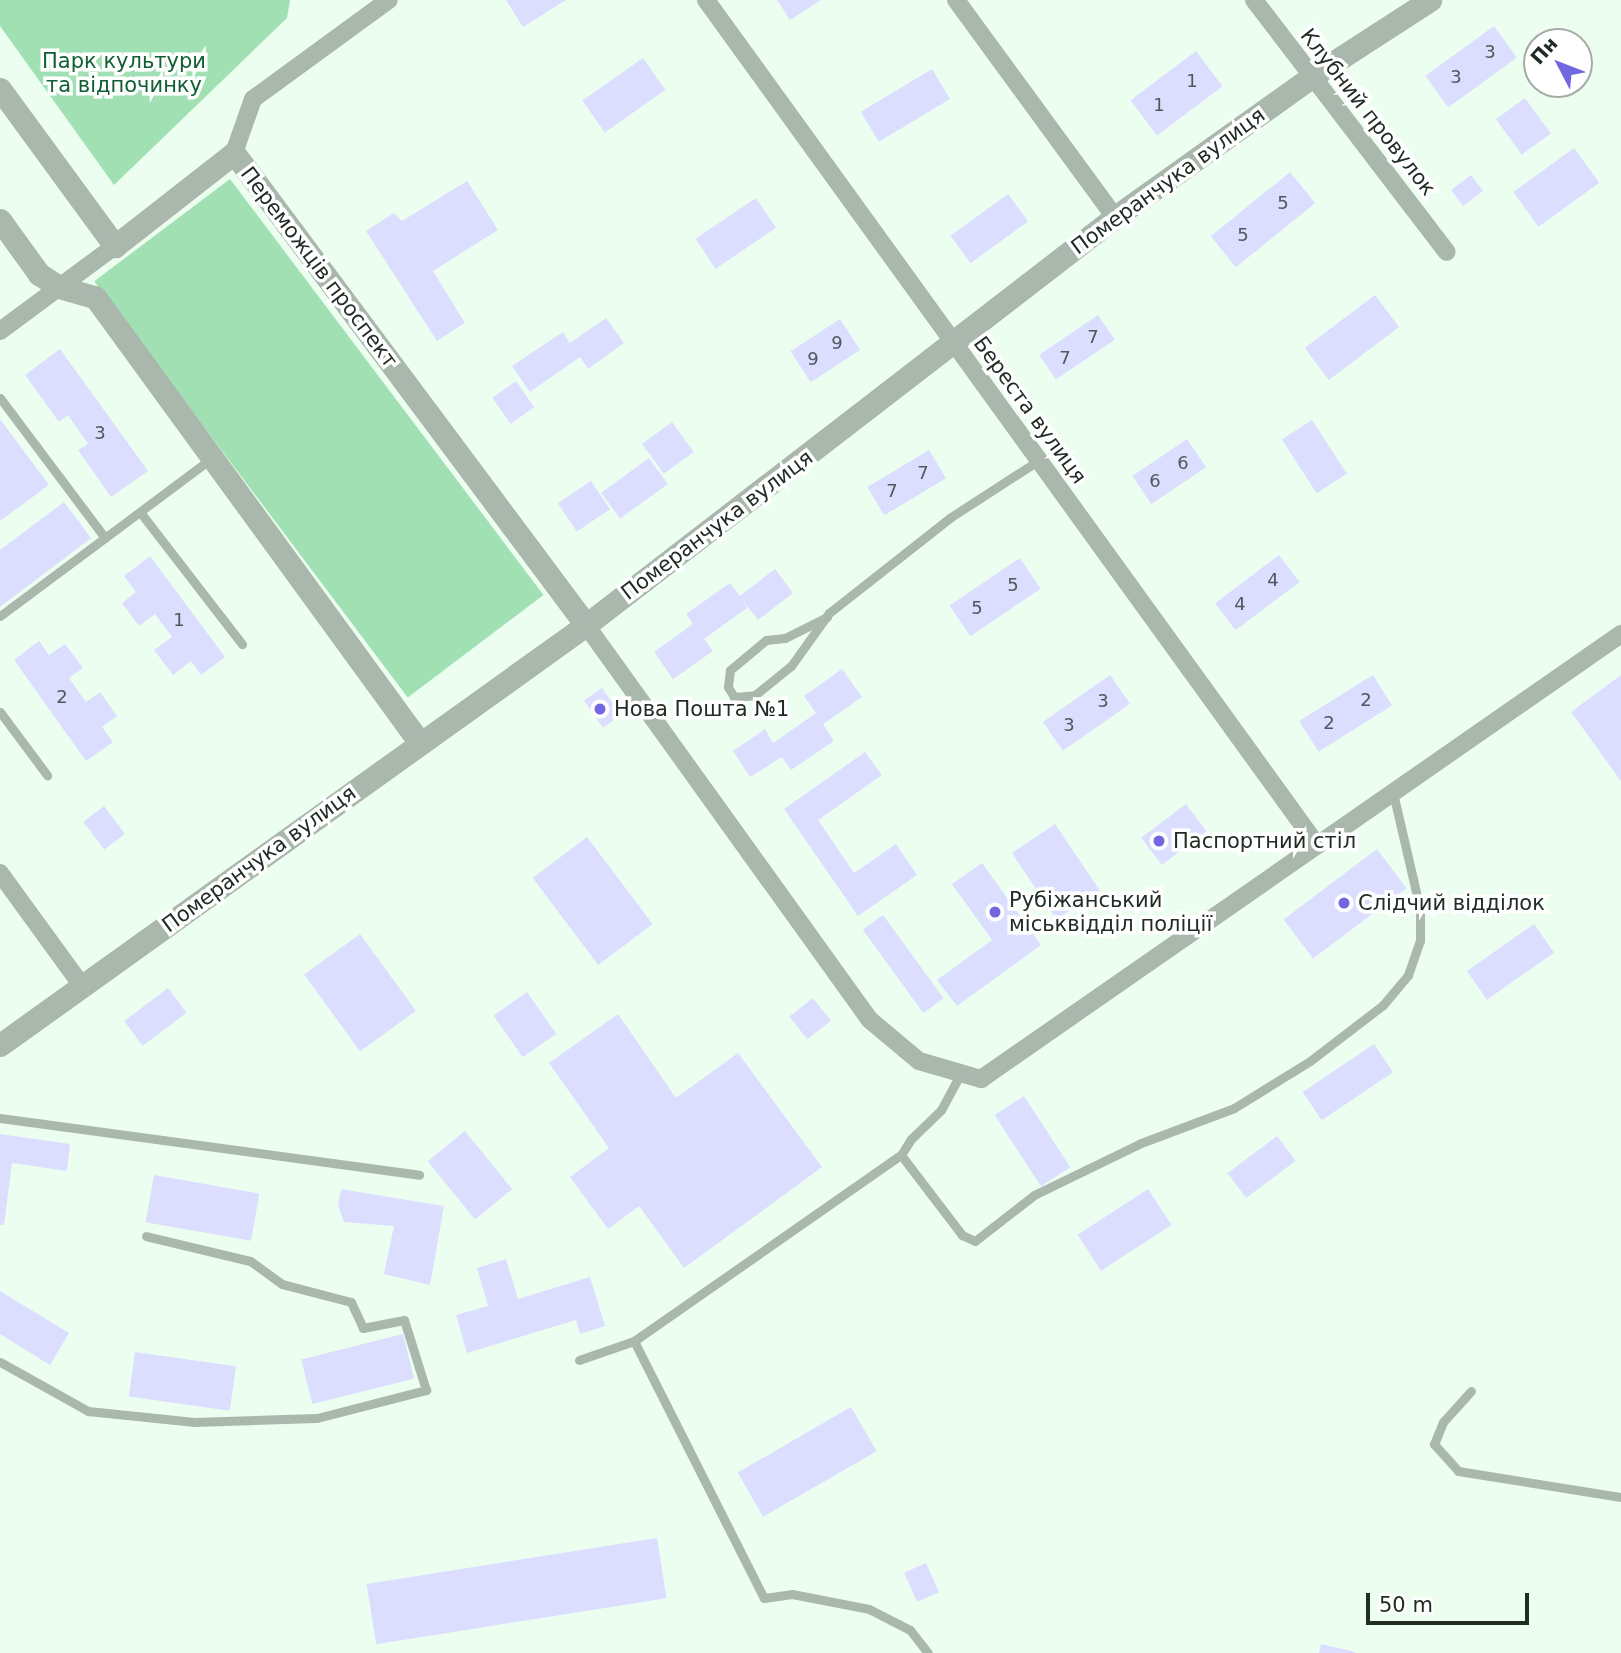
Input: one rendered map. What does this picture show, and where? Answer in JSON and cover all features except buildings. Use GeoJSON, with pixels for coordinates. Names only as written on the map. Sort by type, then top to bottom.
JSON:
{"type":"FeatureCollection","features":[{"type":"Feature","properties":{"kind":"street"},"geometry":{"type":"LineString","coordinates":[[233,153],[253,99],[389,0]]}},
{"type":"Feature","properties":{"kind":"street","name":"Береста вулиця"},"geometry":{"type":"LineString","coordinates":[[706,0],[1317,845]]}},
{"type":"Feature","properties":{"kind":"street"},"geometry":{"type":"LineString","coordinates":[[956,0],[1115,217]]}},
{"type":"Feature","properties":{"kind":"street","name":"Клубний провулок"},"geometry":{"type":"LineString","coordinates":[[1254,0],[1447,252]]}},
{"type":"Feature","properties":{"kind":"street","name":"Померанчука вулиця"},"geometry":{"type":"LineString","coordinates":[[0,1045],[586,625],[954,344],[1115,217],[1311,77],[1430,0]]}},
{"type":"Feature","properties":{"kind":"street"},"geometry":{"type":"LineString","coordinates":[[0,89],[115,246],[0,331]]}},
{"type":"Feature","properties":{"kind":"street","name":"Переможців проспект"},"geometry":{"type":"LineString","coordinates":[[115,246],[233,153],[586,625]]}},
{"type":"Feature","properties":{"kind":"street"},"geometry":{"type":"LineString","coordinates":[[0,220],[39,274],[59,287],[95,297],[420,743]]}},
{"type":"Feature","properties":{"kind":"street"},"geometry":{"type":"LineString","coordinates":[[586,625],[870,1020],[919,1061],[981,1079],[1621,634]]}},
{"type":"Feature","properties":{"kind":"street"},"geometry":{"type":"LineString","coordinates":[[0,873],[82,986]]}},
{"type":"Feature","properties":{"kind":"lane"},"geometry":{"type":"LineString","coordinates":[[0,398],[105,538]]}},
{"type":"Feature","properties":{"kind":"lane"},"geometry":{"type":"LineString","coordinates":[[0,617],[212,458]]}},
{"type":"Feature","properties":{"kind":"lane"},"geometry":{"type":"LineString","coordinates":[[827,617],[791,666],[755,695],[734,697],[728,687],[730,670],[766,640],[785,638],[827,617],[951,517],[1039,460]]}},
{"type":"Feature","properties":{"kind":"lane"},"geometry":{"type":"LineString","coordinates":[[140,512],[242,644]]}},
{"type":"Feature","properties":{"kind":"lane"},"geometry":{"type":"LineString","coordinates":[[0,712],[47,775]]}},
{"type":"Feature","properties":{"kind":"lane"},"geometry":{"type":"LineString","coordinates":[[901,1155],[962,1236],[975,1241],[1034,1195],[1141,1143],[1234,1108],[1310,1061],[1383,1005],[1408,975],[1420,942],[1420,909],[1393,793]]}},
{"type":"Feature","properties":{"kind":"lane"},"geometry":{"type":"LineString","coordinates":[[579,1360],[634,1341],[901,1155],[941,1110],[961,1073]]}},
{"type":"Feature","properties":{"kind":"lane"},"geometry":{"type":"LineString","coordinates":[[0,1118],[419,1174]]}},
{"type":"Feature","properties":{"kind":"lane"},"geometry":{"type":"LineString","coordinates":[[0,1362],[88,1411],[194,1422],[317,1418],[426,1390],[404,1320],[363,1328],[351,1301],[282,1284],[250,1261],[145,1236]]}},
{"type":"Feature","properties":{"kind":"lane"},"geometry":{"type":"LineString","coordinates":[[634,1341],[764,1598],[792,1594],[869,1609],[910,1630],[928,1653]]}},
{"type":"Feature","properties":{"kind":"lane"},"geometry":{"type":"LineString","coordinates":[[1471,1391],[1443,1422],[1434,1444],[1458,1471],[1621,1497]]}},
{"type":"Feature","properties":{"kind":"green space","name":"Парк культури та відпочинку"},"geometry":{"type":"Polygon","coordinates":[[[0,0],[290,0],[287,18],[114,185],[0,26],[0,0]]]}},
{"type":"Feature","properties":{"kind":"green space"},"geometry":{"type":"Polygon","coordinates":[[[230,179],[544,595],[408,697],[94,281],[230,179]]]}},
{"type":"Feature","properties":{"kind":"place","name":"Нова Пошта №1"},"geometry":{"type":"Point","coordinates":[600,709]}},
{"type":"Feature","properties":{"kind":"place","name":"Паспортний стіл"},"geometry":{"type":"Point","coordinates":[1159,841]}},
{"type":"Feature","properties":{"kind":"place","name":"Слідчий відділок"},"geometry":{"type":"Point","coordinates":[1344,903]}},
{"type":"Feature","properties":{"kind":"place","name":"Рубіжанський міськвідділ поліції"},"geometry":{"type":"Point","coordinates":[995,912]}}]}
